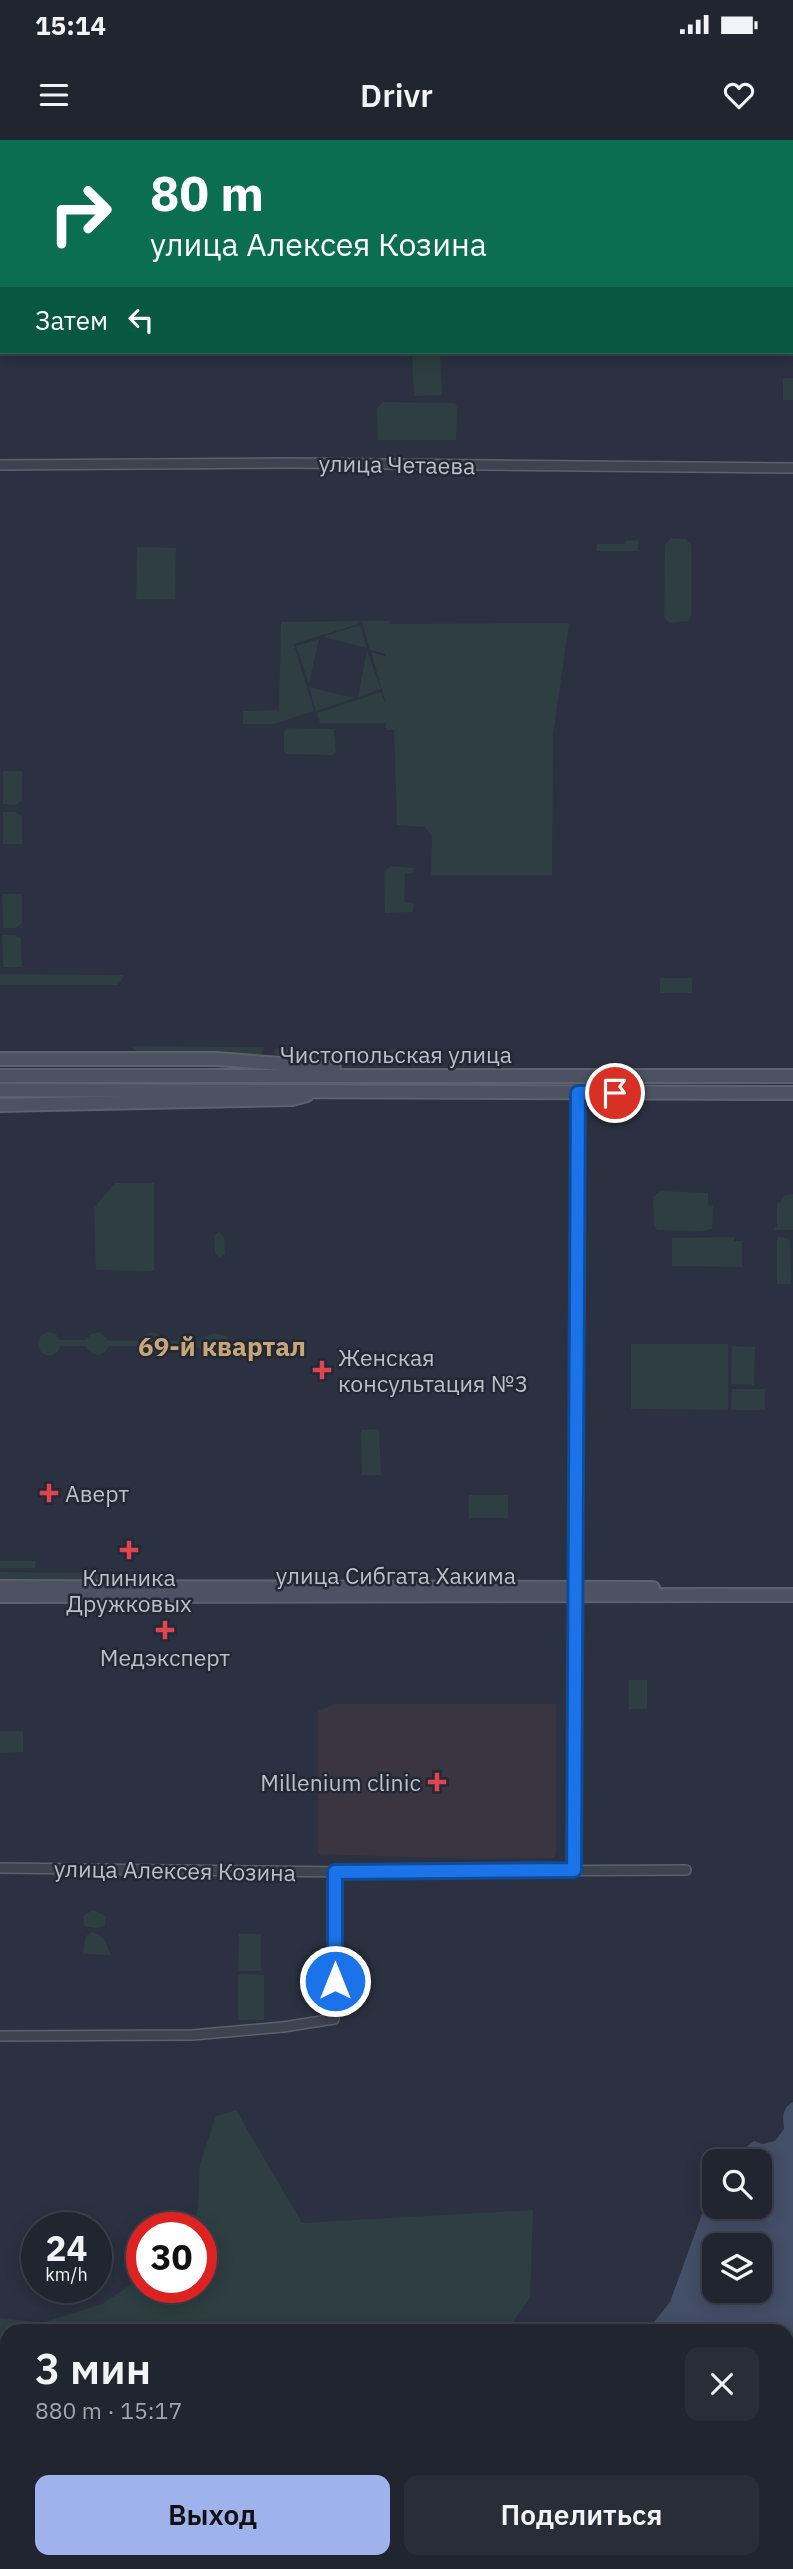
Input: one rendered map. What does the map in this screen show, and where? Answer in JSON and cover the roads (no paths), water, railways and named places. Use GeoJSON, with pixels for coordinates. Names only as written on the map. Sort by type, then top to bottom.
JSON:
{"type":"FeatureCollection","features":[{"type":"Feature","properties":{"kind":"main road"},"geometry":{"type":"LineString","coordinates":[[0,1059],[227,1059],[338,1068],[379,1075]]}},
{"type":"Feature","properties":{"kind":"main road","name":"Чистопольская улица"},"geometry":{"type":"LineString","coordinates":[[0,1076],[793,1076]]}},
{"type":"Feature","properties":{"kind":"main road","name":"Чистопольская улица"},"geometry":{"type":"LineString","coordinates":[[0,1090],[793,1093]]}},
{"type":"Feature","properties":{"kind":"main road"},"geometry":{"type":"LineString","coordinates":[[0,1105],[292,1099],[316,1090]]}},
{"type":"Feature","properties":{"kind":"main road","name":"улица Сибгата Хакима"},"geometry":{"type":"LineString","coordinates":[[0,1587],[793,1595]]}},
{"type":"Feature","properties":{"kind":"main road","name":"улица Сибгата Хакима"},"geometry":{"type":"LineString","coordinates":[[0,1596],[793,1588]]}},
{"type":"Feature","properties":{"kind":"street","name":"улица Четаева"},"geometry":{"type":"LineString","coordinates":[[0,465],[288,463],[793,468]]}},
{"type":"Feature","properties":{"kind":"street"},"geometry":{"type":"LineString","coordinates":[[574,1870],[578,1093]]}},
{"type":"Feature","properties":{"kind":"street","name":"улица Алексея Козина"},"geometry":{"type":"LineString","coordinates":[[0,1868],[335,1872],[686,1870]]}},
{"type":"Feature","properties":{"kind":"street"},"geometry":{"type":"LineString","coordinates":[[0,2036],[192,2035],[283,2027],[334,2019],[335,1872]]}},
{"type":"Feature","properties":{"kind":"water"},"geometry":{"type":"Polygon","coordinates":[[[793,2102],[793,2324],[653,2324],[670,2302],[702,2214],[702,2219],[772,2219],[772,2149],[744,2149],[754,2141],[762,2144],[775,2141],[784,2129],[786,2107],[793,2102]]]}},
{"type":"Feature","properties":{"kind":"place","name":"Женская консультация №3"},"geometry":{"type":"Point","coordinates":[322,1370]}},
{"type":"Feature","properties":{"kind":"place","name":"Аверт"},"geometry":{"type":"Point","coordinates":[49,1493]}},
{"type":"Feature","properties":{"kind":"place","name":"Клиника Дружковых"},"geometry":{"type":"Point","coordinates":[129,1550]}},
{"type":"Feature","properties":{"kind":"place","name":"Медэксперт"},"geometry":{"type":"Point","coordinates":[165,1630]}},
{"type":"Feature","properties":{"kind":"place","name":"Millenium clinic"},"geometry":{"type":"Point","coordinates":[437,1782]}},
{"type":"Feature","properties":{"kind":"district","name":"69-й квартал"},"geometry":{"type":"Point","coordinates":[222,1346]}}]}
